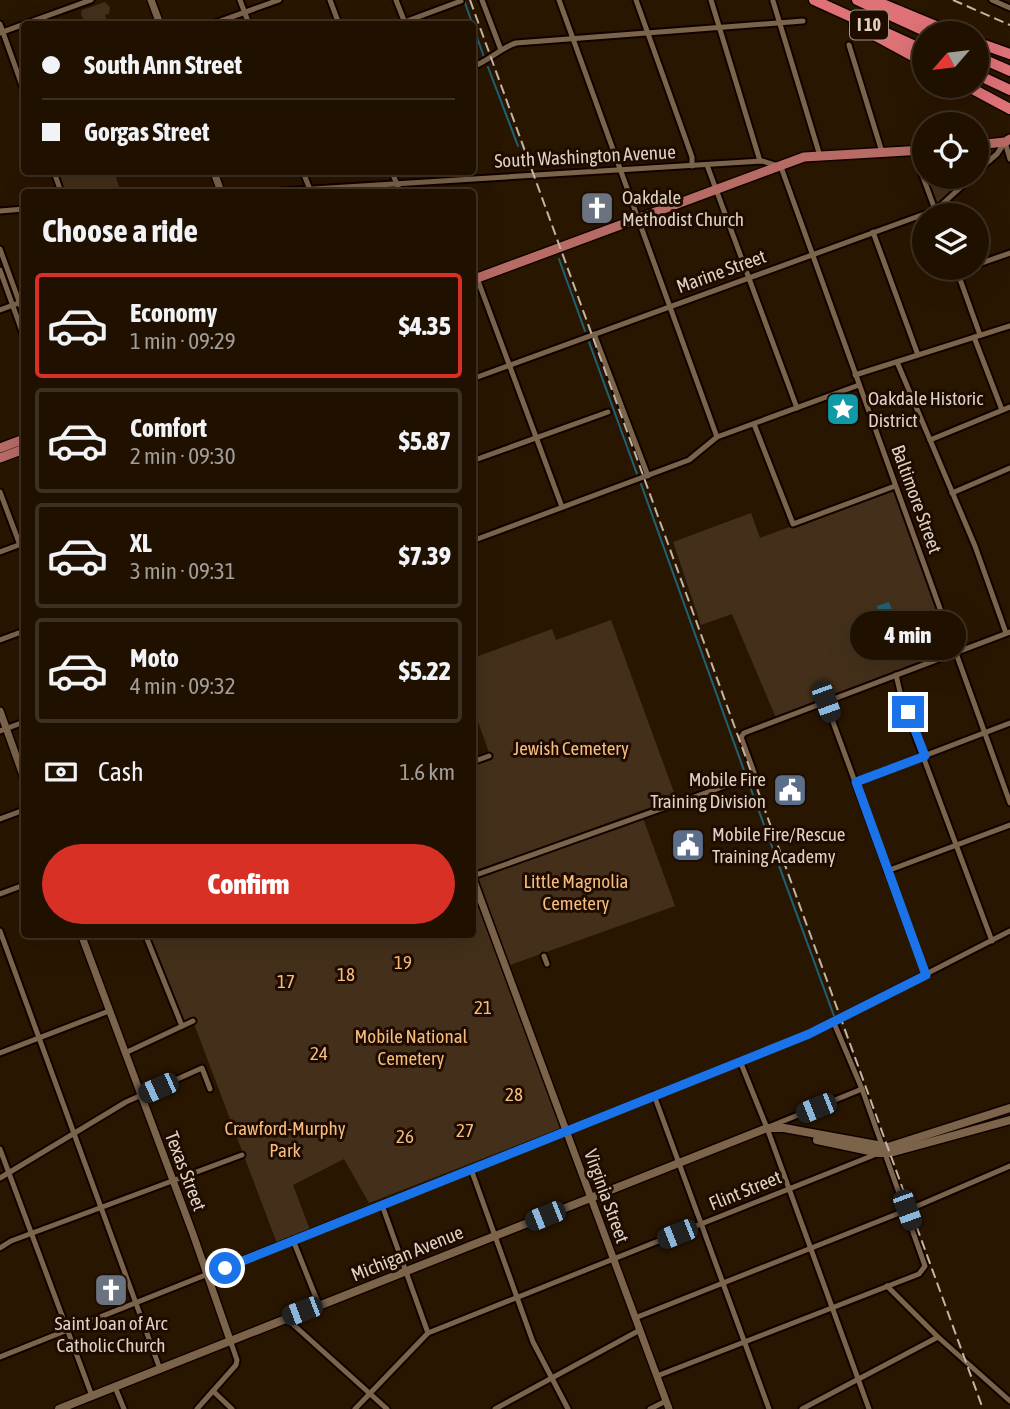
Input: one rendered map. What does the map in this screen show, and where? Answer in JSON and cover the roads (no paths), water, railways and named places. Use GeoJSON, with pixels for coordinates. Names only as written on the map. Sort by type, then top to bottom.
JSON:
{"type":"FeatureCollection","features":[{"type":"Feature","properties":{"kind":"highway","name":"I 10"},"geometry":{"type":"LineString","coordinates":[[814,0],[912,44]]}},
{"type":"Feature","properties":{"kind":"highway","name":"I 10"},"geometry":{"type":"LineString","coordinates":[[857,0],[912,25]]}},
{"type":"Feature","properties":{"kind":"highway"},"geometry":{"type":"LineString","coordinates":[[873,0],[924,21]]}},
{"type":"Feature","properties":{"kind":"highway"},"geometry":{"type":"LineString","coordinates":[[828,6],[861,29],[912,56]]}},
{"type":"Feature","properties":{"kind":"highway"},"geometry":{"type":"LineString","coordinates":[[989,47],[1010,54]]}},
{"type":"Feature","properties":{"kind":"highway"},"geometry":{"type":"LineString","coordinates":[[989,61],[1010,71]]}},
{"type":"Feature","properties":{"kind":"highway"},"geometry":{"type":"LineString","coordinates":[[989,80],[1010,90]]}},
{"type":"Feature","properties":{"kind":"highway"},"geometry":{"type":"LineString","coordinates":[[989,98],[1010,109]]}},
{"type":"Feature","properties":{"kind":"main road"},"geometry":{"type":"LineString","coordinates":[[989,144],[1008,142]]}},
{"type":"Feature","properties":{"kind":"main road"},"geometry":{"type":"LineString","coordinates":[[476,279],[804,157],[912,150]]}},
{"type":"Feature","properties":{"kind":"main road"},"geometry":{"type":"LineString","coordinates":[[0,448],[21,445]]}},
{"type":"Feature","properties":{"kind":"main road"},"geometry":{"type":"LineString","coordinates":[[0,458],[21,445]]}},
{"type":"Feature","properties":{"kind":"main road","name":"Michigan Avenue"},"geometry":{"type":"LineString","coordinates":[[59,1409],[767,1128],[793,1130],[883,1151],[1010,1108]]}},
{"type":"Feature","properties":{"kind":"main road","name":"Michigan Avenue"},"geometry":{"type":"LineString","coordinates":[[767,1128],[883,1151],[1010,1120]]}},
{"type":"Feature","properties":{"kind":"street"},"geometry":{"type":"LineString","coordinates":[[29,21],[72,3],[91,0]]}},
{"type":"Feature","properties":{"kind":"street"},"geometry":{"type":"LineString","coordinates":[[151,0],[159,21]]}},
{"type":"Feature","properties":{"kind":"street"},"geometry":{"type":"LineString","coordinates":[[240,0],[248,21]]}},
{"type":"Feature","properties":{"kind":"street"},"geometry":{"type":"LineString","coordinates":[[220,21],[279,0]]}},
{"type":"Feature","properties":{"kind":"street"},"geometry":{"type":"LineString","coordinates":[[330,0],[338,21]]}},
{"type":"Feature","properties":{"kind":"street"},"geometry":{"type":"LineString","coordinates":[[396,0],[402,21]]}},
{"type":"Feature","properties":{"kind":"street"},"geometry":{"type":"LineString","coordinates":[[482,0],[501,50]]}},
{"type":"Feature","properties":{"kind":"street"},"geometry":{"type":"LineString","coordinates":[[559,0],[717,437]]}},
{"type":"Feature","properties":{"kind":"street"},"geometry":{"type":"LineString","coordinates":[[636,0],[692,157],[692,166]]}},
{"type":"Feature","properties":{"kind":"street"},"geometry":{"type":"LineString","coordinates":[[711,0],[760,161]]}},
{"type":"Feature","properties":{"kind":"street"},"geometry":{"type":"LineString","coordinates":[[992,0],[1010,8]]}},
{"type":"Feature","properties":{"kind":"street"},"geometry":{"type":"LineString","coordinates":[[411,21],[461,1]]}},
{"type":"Feature","properties":{"kind":"street"},"geometry":{"type":"LineString","coordinates":[[773,1],[820,156]]}},
{"type":"Feature","properties":{"kind":"street"},"geometry":{"type":"LineString","coordinates":[[476,66],[487,62],[501,50],[516,43],[803,21]]}},
{"type":"Feature","properties":{"kind":"street"},"geometry":{"type":"LineString","coordinates":[[0,24],[21,83]]}},
{"type":"Feature","properties":{"kind":"street"},"geometry":{"type":"LineString","coordinates":[[1,33],[21,25]]}},
{"type":"Feature","properties":{"kind":"street"},"geometry":{"type":"LineString","coordinates":[[849,45],[882,152]]}},
{"type":"Feature","properties":{"kind":"street"},"geometry":{"type":"LineString","coordinates":[[1008,142],[1010,159]]}},
{"type":"Feature","properties":{"kind":"street"},"geometry":{"type":"LineString","coordinates":[[989,161],[1008,142]]}},
{"type":"Feature","properties":{"kind":"street","name":"South Washington Avenue"},"geometry":{"type":"LineString","coordinates":[[335,189],[460,176],[760,161],[781,167]]}},
{"type":"Feature","properties":{"kind":"street"},"geometry":{"type":"LineString","coordinates":[[707,165],[797,408]]}},
{"type":"Feature","properties":{"kind":"street","name":"Baltimore Street"},"geometry":{"type":"LineString","coordinates":[[781,167],[1010,803]]}},
{"type":"Feature","properties":{"kind":"street"},"geometry":{"type":"LineString","coordinates":[[393,175],[399,189]]}},
{"type":"Feature","properties":{"kind":"street","name":"Marine Street"},"geometry":{"type":"LineString","coordinates":[[945,203],[960,189]]}},
{"type":"Feature","properties":{"kind":"street"},"geometry":{"type":"LineString","coordinates":[[0,211],[21,209]]}},
{"type":"Feature","properties":{"kind":"street","name":"Marine Street"},"geometry":{"type":"LineString","coordinates":[[476,377],[912,220]]}},
{"type":"Feature","properties":{"kind":"street"},"geometry":{"type":"LineString","coordinates":[[873,232],[918,355]]}},
{"type":"Feature","properties":{"kind":"street"},"geometry":{"type":"LineString","coordinates":[[0,248],[21,300]]}},
{"type":"Feature","properties":{"kind":"street"},"geometry":{"type":"LineString","coordinates":[[989,260],[1010,253]]}},
{"type":"Feature","properties":{"kind":"street"},"geometry":{"type":"LineString","coordinates":[[0,270],[21,329]]}},
{"type":"Feature","properties":{"kind":"street"},"geometry":{"type":"LineString","coordinates":[[959,280],[1002,410]]}},
{"type":"Feature","properties":{"kind":"street"},"geometry":{"type":"LineString","coordinates":[[476,282],[562,507]]}},
{"type":"Feature","properties":{"kind":"street"},"geometry":{"type":"LineString","coordinates":[[0,310],[21,302]]}},
{"type":"Feature","properties":{"kind":"street"},"geometry":{"type":"LineString","coordinates":[[855,375],[1010,326]]}},
{"type":"Feature","properties":{"kind":"street"},"geometry":{"type":"LineString","coordinates":[[594,334],[648,476]]}},
{"type":"Feature","properties":{"kind":"street"},"geometry":{"type":"LineString","coordinates":[[476,875],[755,775],[741,737],[744,733],[1008,633],[897,362]]}},
{"type":"Feature","properties":{"kind":"street"},"geometry":{"type":"LineString","coordinates":[[476,539],[693,459],[717,437],[859,386]]}},
{"type":"Feature","properties":{"kind":"street"},"geometry":{"type":"LineString","coordinates":[[930,440],[1010,407]]}},
{"type":"Feature","properties":{"kind":"street"},"geometry":{"type":"LineString","coordinates":[[476,460],[608,412]]}},
{"type":"Feature","properties":{"kind":"street"},"geometry":{"type":"LineString","coordinates":[[754,424],[793,524],[895,486]]}},
{"type":"Feature","properties":{"kind":"street"},"geometry":{"type":"LineString","coordinates":[[952,493],[1010,468]]}},
{"type":"Feature","properties":{"kind":"street"},"geometry":{"type":"LineString","coordinates":[[0,492],[21,542]]}},
{"type":"Feature","properties":{"kind":"street"},"geometry":{"type":"LineString","coordinates":[[0,552],[21,544]]}},
{"type":"Feature","properties":{"kind":"street"},"geometry":{"type":"LineString","coordinates":[[0,640],[21,632]]}},
{"type":"Feature","properties":{"kind":"street"},"geometry":{"type":"LineString","coordinates":[[896,676],[902,700],[992,941]]}},
{"type":"Feature","properties":{"kind":"street"},"geometry":{"type":"LineString","coordinates":[[826,702],[926,975]]}},
{"type":"Feature","properties":{"kind":"street"},"geometry":{"type":"LineString","coordinates":[[0,711],[3,729],[21,771]]}},
{"type":"Feature","properties":{"kind":"street"},"geometry":{"type":"LineString","coordinates":[[3,729],[21,723]]}},
{"type":"Feature","properties":{"kind":"street"},"geometry":{"type":"LineString","coordinates":[[856,782],[1010,723]]}},
{"type":"Feature","properties":{"kind":"street"},"geometry":{"type":"LineString","coordinates":[[476,760],[489,755]]}},
{"type":"Feature","properties":{"kind":"street"},"geometry":{"type":"LineString","coordinates":[[0,819],[21,811]]}},
{"type":"Feature","properties":{"kind":"street"},"geometry":{"type":"LineString","coordinates":[[887,871],[1010,825]]}},
{"type":"Feature","properties":{"kind":"street","name":"Virginia Street"},"geometry":{"type":"LineString","coordinates":[[476,884],[667,1405]]}},
{"type":"Feature","properties":{"kind":"street"},"geometry":{"type":"LineString","coordinates":[[0,894],[21,886]]}},
{"type":"Feature","properties":{"kind":"street"},"geometry":{"type":"LineString","coordinates":[[0,931],[160,1369]]}},
{"type":"Feature","properties":{"kind":"street"},"geometry":{"type":"LineString","coordinates":[[0,1357],[834,1023],[1010,932]]}},
{"type":"Feature","properties":{"kind":"street","name":"Texas Street"},"geometry":{"type":"LineString","coordinates":[[82,938],[230,1340]]}},
{"type":"Feature","properties":{"kind":"street"},"geometry":{"type":"LineString","coordinates":[[147,938],[182,1026]]}},
{"type":"Feature","properties":{"kind":"street"},"geometry":{"type":"LineString","coordinates":[[544,956],[547,964]]}},
{"type":"Feature","properties":{"kind":"street"},"geometry":{"type":"LineString","coordinates":[[0,1053],[109,1011]]}},
{"type":"Feature","properties":{"kind":"street"},"geometry":{"type":"LineString","coordinates":[[125,1053],[193,1021]]}},
{"type":"Feature","properties":{"kind":"street"},"geometry":{"type":"LineString","coordinates":[[657,1376],[923,1271],[925,1260],[862,1089],[834,1023]]}},
{"type":"Feature","properties":{"kind":"street"},"geometry":{"type":"LineString","coordinates":[[740,1061],[869,1409]]}},
{"type":"Feature","properties":{"kind":"street"},"geometry":{"type":"LineString","coordinates":[[0,1178],[141,1096],[202,1068],[209,1089]]}},
{"type":"Feature","properties":{"kind":"street"},"geometry":{"type":"LineString","coordinates":[[767,1128],[862,1089]]}},
{"type":"Feature","properties":{"kind":"street"},"geometry":{"type":"LineString","coordinates":[[654,1096],[769,1409]]}},
{"type":"Feature","properties":{"kind":"street"},"geometry":{"type":"LineString","coordinates":[[793,1117],[793,1130]]}},
{"type":"Feature","properties":{"kind":"street"},"geometry":{"type":"LineString","coordinates":[[0,1149],[92,1396]]}},
{"type":"Feature","properties":{"kind":"street","name":"Flint Street"},"geometry":{"type":"LineString","coordinates":[[428,1333],[883,1151]]}},
{"type":"Feature","properties":{"kind":"street"},"geometry":{"type":"LineString","coordinates":[[0,1248],[30,1234],[242,1155]]}},
{"type":"Feature","properties":{"kind":"street"},"geometry":{"type":"LineString","coordinates":[[915,1207],[1010,1166]]}},
{"type":"Feature","properties":{"kind":"street"},"geometry":{"type":"LineString","coordinates":[[471,1169],[533,1342],[568,1409]]}},
{"type":"Feature","properties":{"kind":"street"},"geometry":{"type":"LineString","coordinates":[[355,1409],[428,1333],[382,1205]]}},
{"type":"Feature","properties":{"kind":"street"},"geometry":{"type":"LineString","coordinates":[[635,1318],[907,1210]]}},
{"type":"Feature","properties":{"kind":"street"},"geometry":{"type":"LineString","coordinates":[[293,1240],[319,1305]]}},
{"type":"Feature","properties":{"kind":"street"},"geometry":{"type":"LineString","coordinates":[[887,1286],[938,1337],[1010,1401]]}},
{"type":"Feature","properties":{"kind":"street"},"geometry":{"type":"LineString","coordinates":[[286,1318],[387,1409]]}},
{"type":"Feature","properties":{"kind":"street"},"geometry":{"type":"LineString","coordinates":[[495,1409],[640,1331]]}},
{"type":"Feature","properties":{"kind":"street"},"geometry":{"type":"LineString","coordinates":[[802,1409],[938,1337]]}},
{"type":"Feature","properties":{"kind":"street"},"geometry":{"type":"LineString","coordinates":[[197,1409],[236,1365],[237,1360],[230,1340]]}},
{"type":"Feature","properties":{"kind":"street"},"geometry":{"type":"LineString","coordinates":[[115,1387],[124,1409]]}},
{"type":"Feature","properties":{"kind":"street"},"geometry":{"type":"LineString","coordinates":[[213,1391],[232,1409]]}},
{"type":"Feature","properties":{"kind":"street"},"geometry":{"type":"LineString","coordinates":[[650,1409],[667,1405]]}},
{"type":"Feature","properties":{"kind":"water"},"geometry":{"type":"Polygon","coordinates":[[[889,602],[895,618],[875,625],[871,616],[879,613],[877,606],[889,602]]]}},
{"type":"Feature","properties":{"kind":"waterway"},"geometry":{"type":"LineString","coordinates":[[464,0],[471,21]]}},
{"type":"Feature","properties":{"kind":"waterway"},"geometry":{"type":"LineString","coordinates":[[476,34],[484,57]]}},
{"type":"Feature","properties":{"kind":"waterway"},"geometry":{"type":"LineString","coordinates":[[488,67],[518,146]]}},
{"type":"Feature","properties":{"kind":"waterway"},"geometry":{"type":"LineString","coordinates":[[559,259],[585,331]]}},
{"type":"Feature","properties":{"kind":"waterway"},"geometry":{"type":"LineString","coordinates":[[589,342],[637,474]]}},
{"type":"Feature","properties":{"kind":"waterway"},"geometry":{"type":"LineString","coordinates":[[641,484],[746,776]]}},
{"type":"Feature","properties":{"kind":"waterway"},"geometry":{"type":"LineString","coordinates":[[748,781],[834,1016]]}},
{"type":"Feature","properties":{"kind":"railway"},"geometry":{"type":"LineString","coordinates":[[470,0],[983,1409]]}},
{"type":"Feature","properties":{"kind":"railway"},"geometry":{"type":"LineString","coordinates":[[953,0],[1010,25]]}},
{"type":"Feature","properties":{"kind":"place","name":"Oakdale Methodist Church"},"geometry":{"type":"Point","coordinates":[597,208]}},
{"type":"Feature","properties":{"kind":"place","name":"Oakdale Historic District"},"geometry":{"type":"Point","coordinates":[843,409]}},
{"type":"Feature","properties":{"kind":"place","name":"Mobile Fire Training Division"},"geometry":{"type":"Point","coordinates":[790,790]}},
{"type":"Feature","properties":{"kind":"place","name":"Mobile Fire/Rescue Training Academy"},"geometry":{"type":"Point","coordinates":[688,845]}},
{"type":"Feature","properties":{"kind":"place","name":"Saint Joan of Arc Catholic Church"},"geometry":{"type":"Point","coordinates":[111,1290]}},
{"type":"Feature","properties":{"kind":"park label","name":"Jewish Cemetery"},"geometry":{"type":"Point","coordinates":[571,748]}},
{"type":"Feature","properties":{"kind":"park label","name":"Little Magnolia Cemetery"},"geometry":{"type":"Point","coordinates":[576,892]}},
{"type":"Feature","properties":{"kind":"park label","name":"19"},"geometry":{"type":"Point","coordinates":[403,962]}},
{"type":"Feature","properties":{"kind":"park label","name":"18"},"geometry":{"type":"Point","coordinates":[346,974]}},
{"type":"Feature","properties":{"kind":"park label","name":"17"},"geometry":{"type":"Point","coordinates":[286,981]}},
{"type":"Feature","properties":{"kind":"park label","name":"21"},"geometry":{"type":"Point","coordinates":[483,1007]}},
{"type":"Feature","properties":{"kind":"park label","name":"Mobile National Cemetery"},"geometry":{"type":"Point","coordinates":[411,1047]}},
{"type":"Feature","properties":{"kind":"park label","name":"24"},"geometry":{"type":"Point","coordinates":[319,1053]}},
{"type":"Feature","properties":{"kind":"park label","name":"28"},"geometry":{"type":"Point","coordinates":[514,1094]}},
{"type":"Feature","properties":{"kind":"park label","name":"27"},"geometry":{"type":"Point","coordinates":[465,1130]}},
{"type":"Feature","properties":{"kind":"park label","name":"26"},"geometry":{"type":"Point","coordinates":[405,1136]}},
{"type":"Feature","properties":{"kind":"park label","name":"Crawford-Murphy Park"},"geometry":{"type":"Point","coordinates":[285,1139]}}]}
